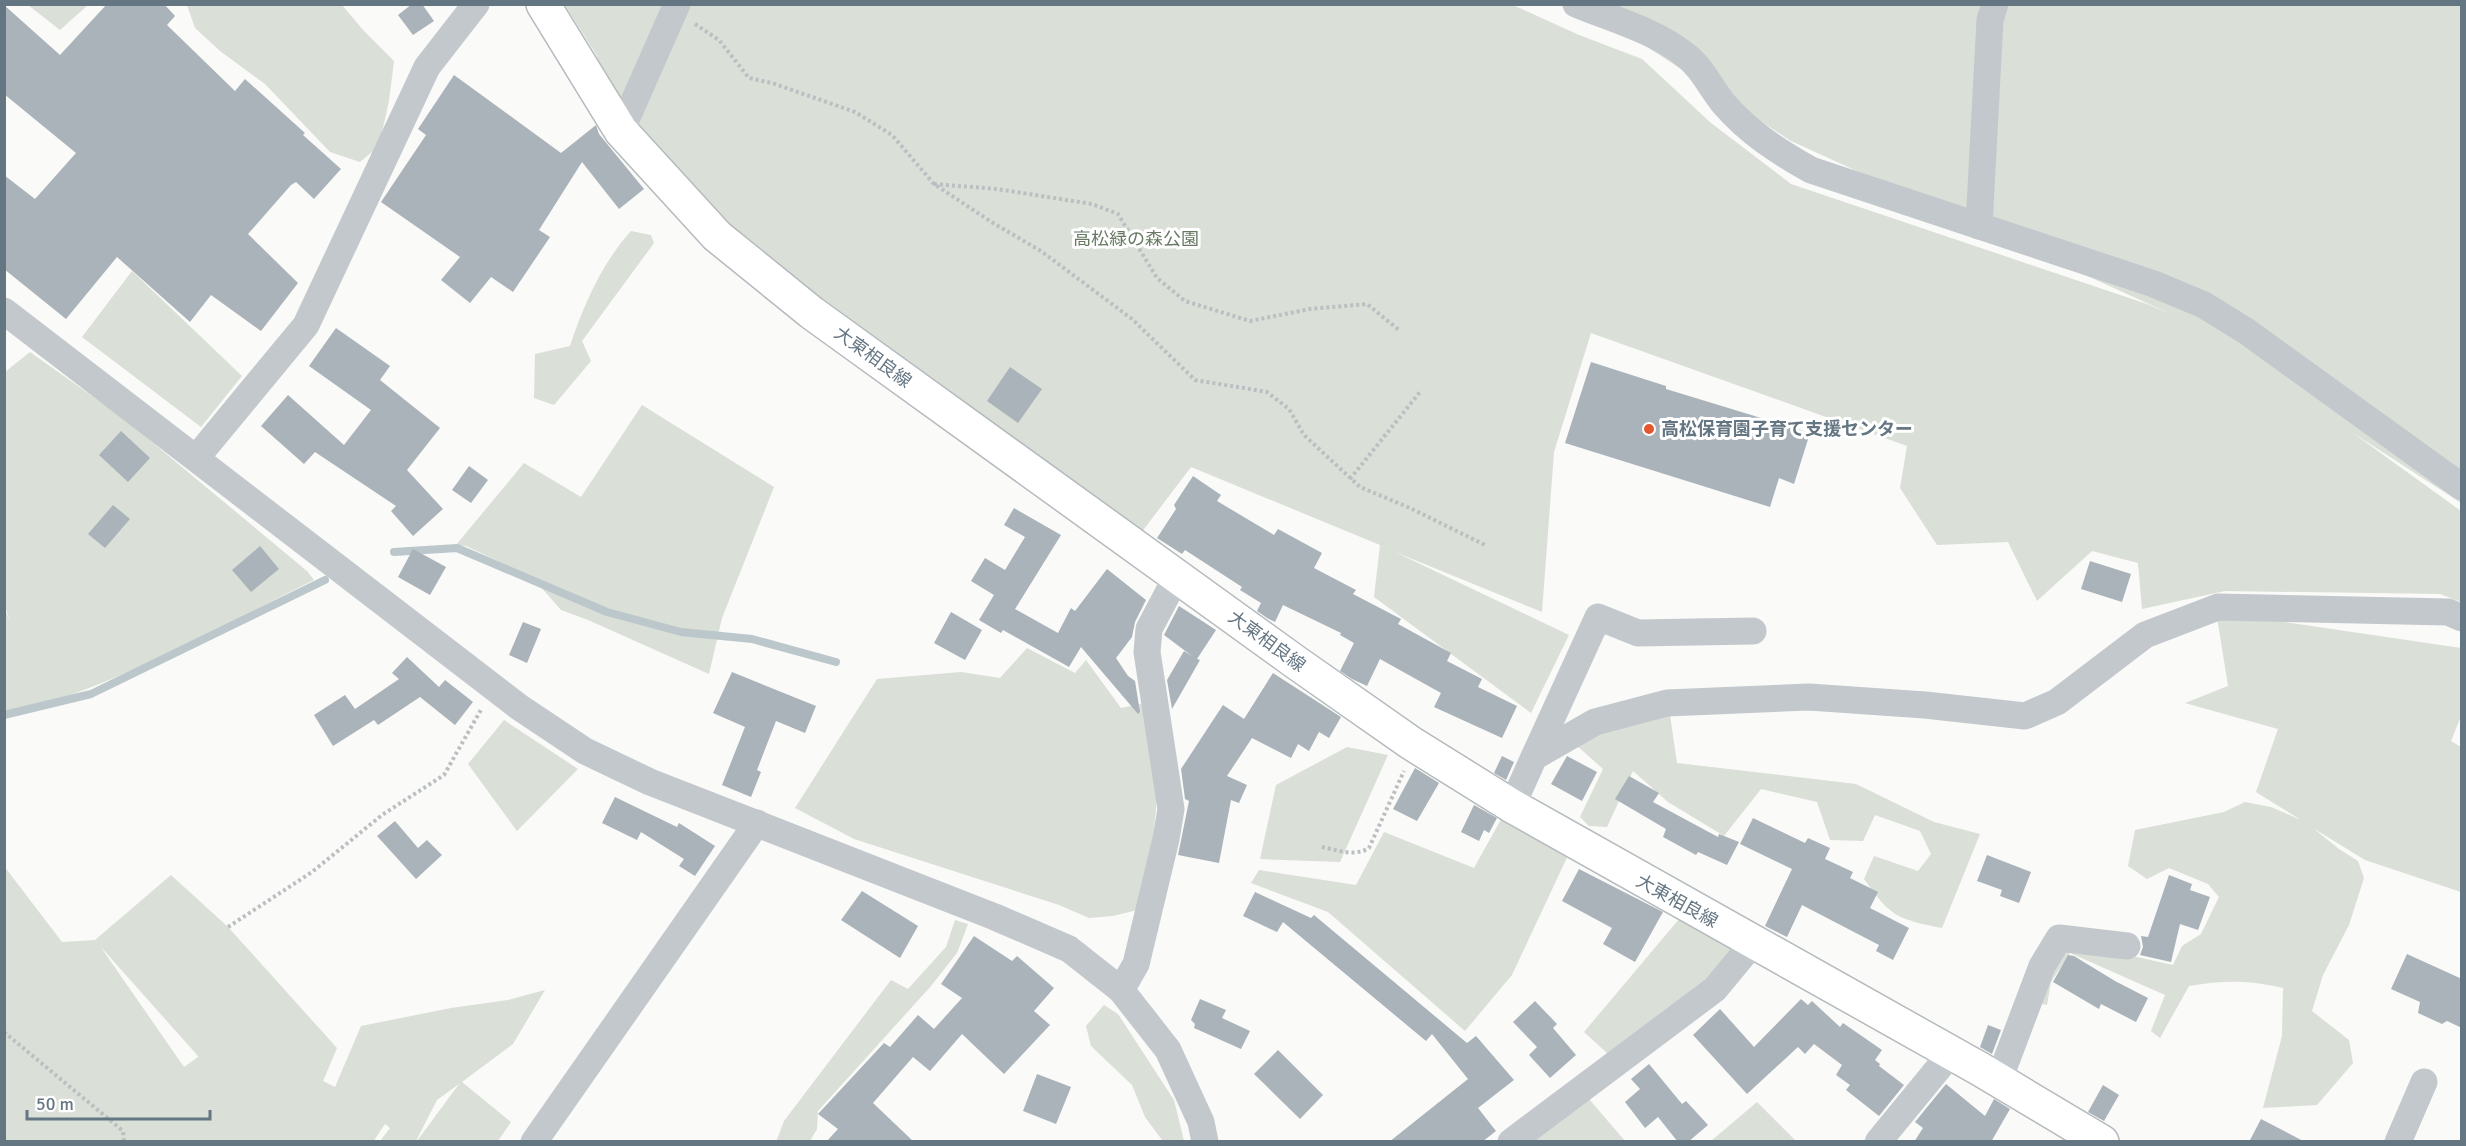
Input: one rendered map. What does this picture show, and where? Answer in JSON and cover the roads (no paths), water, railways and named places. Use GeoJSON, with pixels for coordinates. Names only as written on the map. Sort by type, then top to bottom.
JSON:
{"type":"FeatureCollection","features":[{"type":"Feature","properties":{"kind":"main road","name":"大東相良線"},"geometry":{"type":"LineString","coordinates":[[543,4],[621,131],[717,236],[812,313],[1294,661],[1416,746],[1512,806],[1999,1080],[2102,1142]]}},
{"type":"Feature","properties":{"kind":"street"},"geometry":{"type":"LineString","coordinates":[[197,457],[306,325],[427,67],[476,4]]}},
{"type":"Feature","properties":{"kind":"street"},"geometry":{"type":"LineString","coordinates":[[1576,4],[1600,10],[1659,38],[1684,54],[1701,69],[1724,103],[1746,127],[1776,150],[1811,170],[2154,284],[2204,305],[2246,331],[2462,487]]}},
{"type":"Feature","properties":{"kind":"street"},"geometry":{"type":"LineString","coordinates":[[1979,226],[1990,20],[1995,4]]}},
{"type":"Feature","properties":{"kind":"street"},"geometry":{"type":"LineString","coordinates":[[621,131],[676,7]]}},
{"type":"Feature","properties":{"kind":"street"},"geometry":{"type":"LineString","coordinates":[[4,311],[494,687],[585,751],[650,782],[1069,949],[1121,990],[1168,1050],[1201,1122],[1205,1142]]}},
{"type":"Feature","properties":{"kind":"street"},"geometry":{"type":"LineString","coordinates":[[1121,990],[1136,964],[1171,809],[1147,652],[1149,628],[1177,576]]}},
{"type":"Feature","properties":{"kind":"street"},"geometry":{"type":"LineString","coordinates":[[1534,757],[1595,722],[1667,703],[1809,698],[1925,705],[2025,716],[2057,702],[2145,634],[2218,607],[2448,612],[2462,618]]}},
{"type":"Feature","properties":{"kind":"street"},"geometry":{"type":"LineString","coordinates":[[1512,806],[1598,617],[1638,633],[1753,631]]}},
{"type":"Feature","properties":{"kind":"street"},"geometry":{"type":"LineString","coordinates":[[534,1142],[757,824]]}},
{"type":"Feature","properties":{"kind":"street"},"geometry":{"type":"LineString","coordinates":[[1999,1080],[2043,966],[2058,939],[2127,946]]}},
{"type":"Feature","properties":{"kind":"street"},"geometry":{"type":"LineString","coordinates":[[1511,1142],[1715,989],[1753,943]]}},
{"type":"Feature","properties":{"kind":"street"},"geometry":{"type":"LineString","coordinates":[[1878,1142],[1951,1053]]}},
{"type":"Feature","properties":{"kind":"street"},"geometry":{"type":"LineString","coordinates":[[2398,1142],[2424,1082]]}},
{"type":"Feature","properties":{"kind":"waterway"},"geometry":{"type":"LineString","coordinates":[[394,552],[457,548],[607,612],[681,632],[752,639],[836,662]]}},
{"type":"Feature","properties":{"kind":"waterway"},"geometry":{"type":"LineString","coordinates":[[4,715],[91,694],[325,580]]}},
{"type":"Feature","properties":{"kind":"place","name":"高松保育園子育て支援センター"},"geometry":{"type":"Point","coordinates":[1649,429]}},
{"type":"Feature","properties":{"kind":"park label","name":"高松緑の森公園"},"geometry":{"type":"Point","coordinates":[1136,239]}}]}
